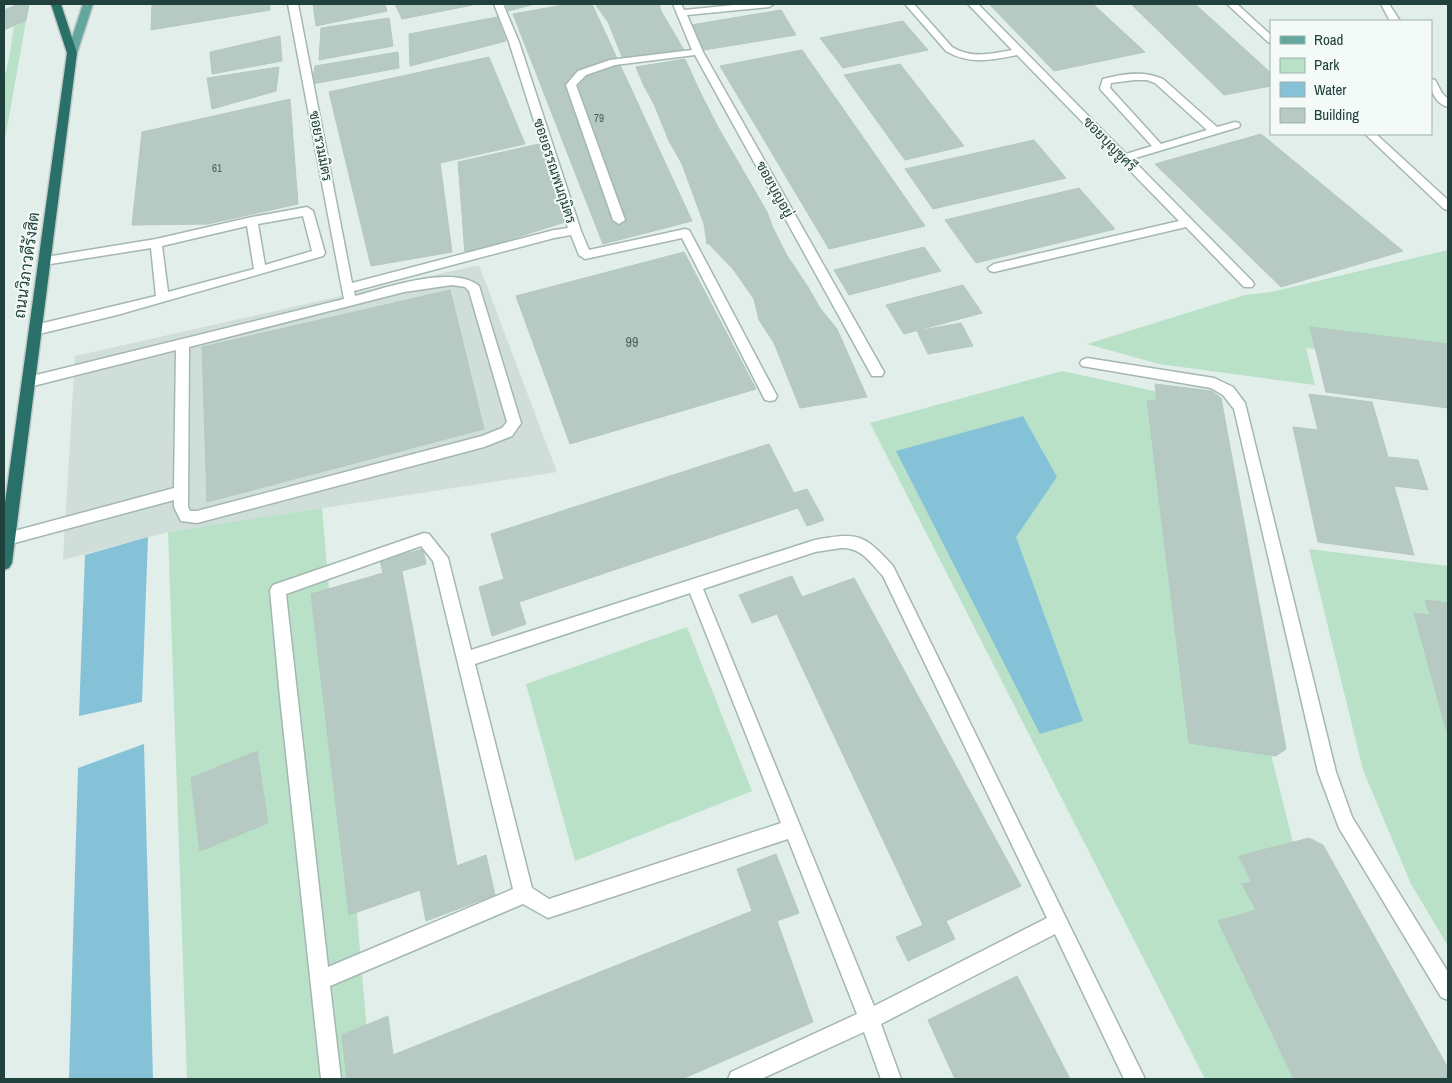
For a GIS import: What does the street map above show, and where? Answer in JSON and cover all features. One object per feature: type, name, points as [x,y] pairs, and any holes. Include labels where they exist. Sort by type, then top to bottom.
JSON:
[{"type":"highway","points":[[56,4],[72,53]]},
{"type":"highway","name":"ถนนวิภาวดีรังสิต","points":[[4,564],[72,53]]},
{"type":"main road","name":"ถนนวิภาวดีรังสิต","points":[[72,53],[88,4]]},
{"type":"street","name":"ซอยรวมมิตร","points":[[293,4],[349,288],[350,302]]},
{"type":"street","name":"ซอยอรรณพนฤมิตร","points":[[349,288],[554,234],[575,231],[514,42],[499,4]]},
{"type":"street","points":[[679,8],[769,4]]},
{"type":"street","points":[[909,4],[949,49],[956,54],[978,59],[1020,51]]},
{"type":"street","name":"ซอยบุญชูศรี","points":[[973,4],[1248,284]]},
{"type":"street","points":[[1232,4],[1270,39]]},
{"type":"street","points":[[1385,4],[1394,20]]},
{"type":"street","name":"ซอยบุญอยู่","points":[[679,8],[698,52],[876,372]]},
{"type":"street","points":[[619,220],[571,85],[582,73],[613,62],[698,52]]},
{"type":"street","points":[[1159,148],[1105,88],[1107,81],[1139,76],[1152,77],[1159,81],[1215,132]]},
{"type":"street","points":[[1432,84],[1438,95],[1448,104]]},
{"type":"street","points":[[1124,158],[1235,125]]},
{"type":"street","points":[[1371,135],[1448,206]]},
{"type":"street","points":[[35,330],[117,311],[319,253],[307,211],[252,221],[156,244],[44,261]]},
{"type":"street","points":[[252,221],[260,271]]},
{"type":"street","points":[[994,268],[1188,224]]},
{"type":"street","points":[[575,231],[584,255],[685,233],[770,396]]},
{"type":"street","points":[[156,244],[162,298]]},
{"type":"street","points":[[29,382],[404,288],[461,280],[472,284],[475,289],[514,423],[507,432],[475,444],[197,517],[186,517],[182,508],[181,492],[184,344]]},
{"type":"street","points":[[1087,363],[1214,383],[1228,390],[1240,407],[1327,772],[1345,822],[1448,990]]},
{"type":"street","points":[[7,539],[181,492]]},
{"type":"street","points":[[331,1079],[288,697],[278,590],[424,539],[440,558],[524,894],[548,909],[792,828]]},
{"type":"street","points":[[466,659],[815,546],[850,540],[866,546],[888,571],[1135,1079]]},
{"type":"street","points":[[694,585],[869,1018],[891,1079]]},
{"type":"street","points":[[320,980],[524,894]]},
{"type":"street","points":[[738,1079],[869,1018],[1058,922]]},
{"type":"shaded area","points":[[479,265],[557,472],[168,532],[63,560],[75,356]]},
{"type":"green space","points":[[17,4],[29,4],[4,145],[4,80]]},
{"type":"green space","points":[[1448,250],[1448,364],[1306,348],[1315,385],[1159,364],[1087,344],[1245,295],[1271,292]]},
{"type":"green space","points":[[1062,371],[1182,397],[1310,911],[1385,1079],[1205,1079],[870,423]]},
{"type":"green space","points":[[322,508],[371,1079],[187,1079],[168,532]]},
{"type":"green space","points":[[1309,549],[1448,566],[1448,946],[1411,884],[1363,770]]},
{"type":"green space","points":[[687,627],[752,791],[575,861],[526,684]]},
{"type":"water","points":[[1023,416],[1057,477],[1016,537],[1083,721],[1040,734],[896,451]]},
{"type":"water","points":[[148,537],[142,702],[79,716],[85,555]]},
{"type":"water","points":[[144,744],[153,1079],[69,1079],[78,768]]},
{"type":"building","points":[[19,4],[29,4],[26,20],[4,30],[4,10]]},
{"type":"building","points":[[152,4],[270,4],[270,10],[151,30]]},
{"type":"building","points":[[313,4],[385,4],[387,11],[316,26]]},
{"type":"building","points":[[395,4],[473,4],[473,5],[402,19]]},
{"type":"building","points":[[506,4],[535,4],[508,11]]},
{"type":"building","points":[[569,4],[592,4],[692,221],[603,244],[513,14]]},
{"type":"building","points":[[595,4],[659,4],[661,11],[608,22]]},
{"type":"building","points":[[989,4],[1093,4],[1145,52],[1054,71]]},
{"type":"building","points":[[1131,4],[1195,4],[1270,72],[1270,86],[1224,95]]},
{"type":"building","points":[[781,10],[796,35],[704,50],[691,25]]},
{"type":"building","points":[[661,11],[684,50],[623,59],[608,22]]},
{"type":"building","points":[[497,17],[506,41],[410,66],[409,34]]},
{"type":"building","points":[[389,18],[393,46],[319,60],[321,28]]},
{"type":"building","points":[[903,21],[928,50],[843,68],[820,38]]},
{"type":"building","points":[[280,36],[282,61],[212,74],[210,52]]},
{"type":"building","points":[[802,50],[925,226],[829,249],[720,66]]},
{"type":"building","points":[[398,52],[399,68],[312,84],[315,66]]},
{"type":"building","points":[[489,57],[525,144],[440,163],[452,252],[371,266],[329,92]]},
{"type":"building","points":[[685,59],[694,79],[644,86],[636,67]]},
{"type":"building","points":[[900,64],[964,146],[905,160],[844,75]]},
{"type":"building","points":[[279,67],[276,91],[212,109],[207,78]]},
{"type":"building","points":[[694,79],[702,96],[654,104],[644,86]]},
{"type":"building","points":[[702,96],[719,129],[669,141],[654,104]]},
{"type":"building","points":[[290,99],[298,204],[208,224],[132,225],[142,132]]},
{"type":"building","points":[[719,129],[733,153],[682,164],[669,141]]},
{"type":"building","points":[[1261,134],[1403,251],[1281,287],[1155,164]]},
{"type":"building","points":[[1034,140],[1066,178],[933,209],[905,169]]},
{"type":"building","points":[[539,144],[565,222],[465,254],[458,162]]},
{"type":"building","points":[[733,153],[767,212],[704,224],[682,164]]},
{"type":"building","points":[[1079,188],[1115,229],[976,263],[945,220]]},
{"type":"building","points":[[767,212],[773,228],[707,244],[704,224]]},
{"type":"building","points":[[773,228],[786,254],[733,269],[708,243]]},
{"type":"building","points":[[924,247],[941,271],[849,295],[834,270]]},
{"type":"building","points":[[684,252],[756,389],[570,444],[516,296]]},
{"type":"building","points":[[786,254],[808,287],[754,299],[733,269]]},
{"type":"building","points":[[963,285],[982,313],[904,334],[886,305]]},
{"type":"building","points":[[808,287],[820,308],[759,320],[754,299]]},
{"type":"building","points":[[450,290],[484,429],[207,502],[202,347]]},
{"type":"building","points":[[820,308],[837,329],[774,343],[759,320]]},
{"type":"building","points":[[961,323],[973,346],[928,354],[917,331]]},
{"type":"building","points":[[1310,327],[1448,344],[1448,408],[1326,392]]},
{"type":"building","points":[[837,329],[867,397],[800,408],[774,343]]},
{"type":"building","points":[[1155,384],[1212,391],[1221,398],[1286,749],[1276,756],[1189,743],[1147,400],[1157,401]]},
{"type":"building","points":[[1309,394],[1372,402],[1388,457],[1418,460],[1428,490],[1394,486],[1414,555],[1318,542],[1293,427],[1318,430]]},
{"type":"building","points":[[769,444],[794,493],[807,489],[824,520],[807,526],[798,508],[519,602],[526,624],[492,636],[479,587],[504,579],[491,534]]},
{"type":"building","points":[[423,549],[426,564],[402,571],[457,866],[486,855],[495,895],[426,921],[420,890],[349,915],[311,594],[383,573],[380,561]]},
{"type":"building","points":[[792,576],[802,597],[854,578],[1021,886],[946,921],[955,939],[908,961],[896,937],[923,925],[777,614],[752,623],[739,595]]},
{"type":"building","points":[[1425,600],[1448,603],[1448,736],[1414,613],[1430,615]]},
{"type":"building","points":[[257,751],[268,823],[200,851],[191,778]]},
{"type":"building","points":[[1309,838],[1323,845],[1448,1068],[1448,1079],[1294,1079],[1218,921],[1256,910],[1242,884],[1252,882],[1239,856]]},
{"type":"building","points":[[776,854],[799,913],[777,921],[813,1022],[682,1079],[347,1079],[342,1035],[388,1016],[393,1055],[752,911],[737,869]]},
{"type":"building","points":[[1017,976],[1070,1079],[955,1079],[928,1020]]}]
